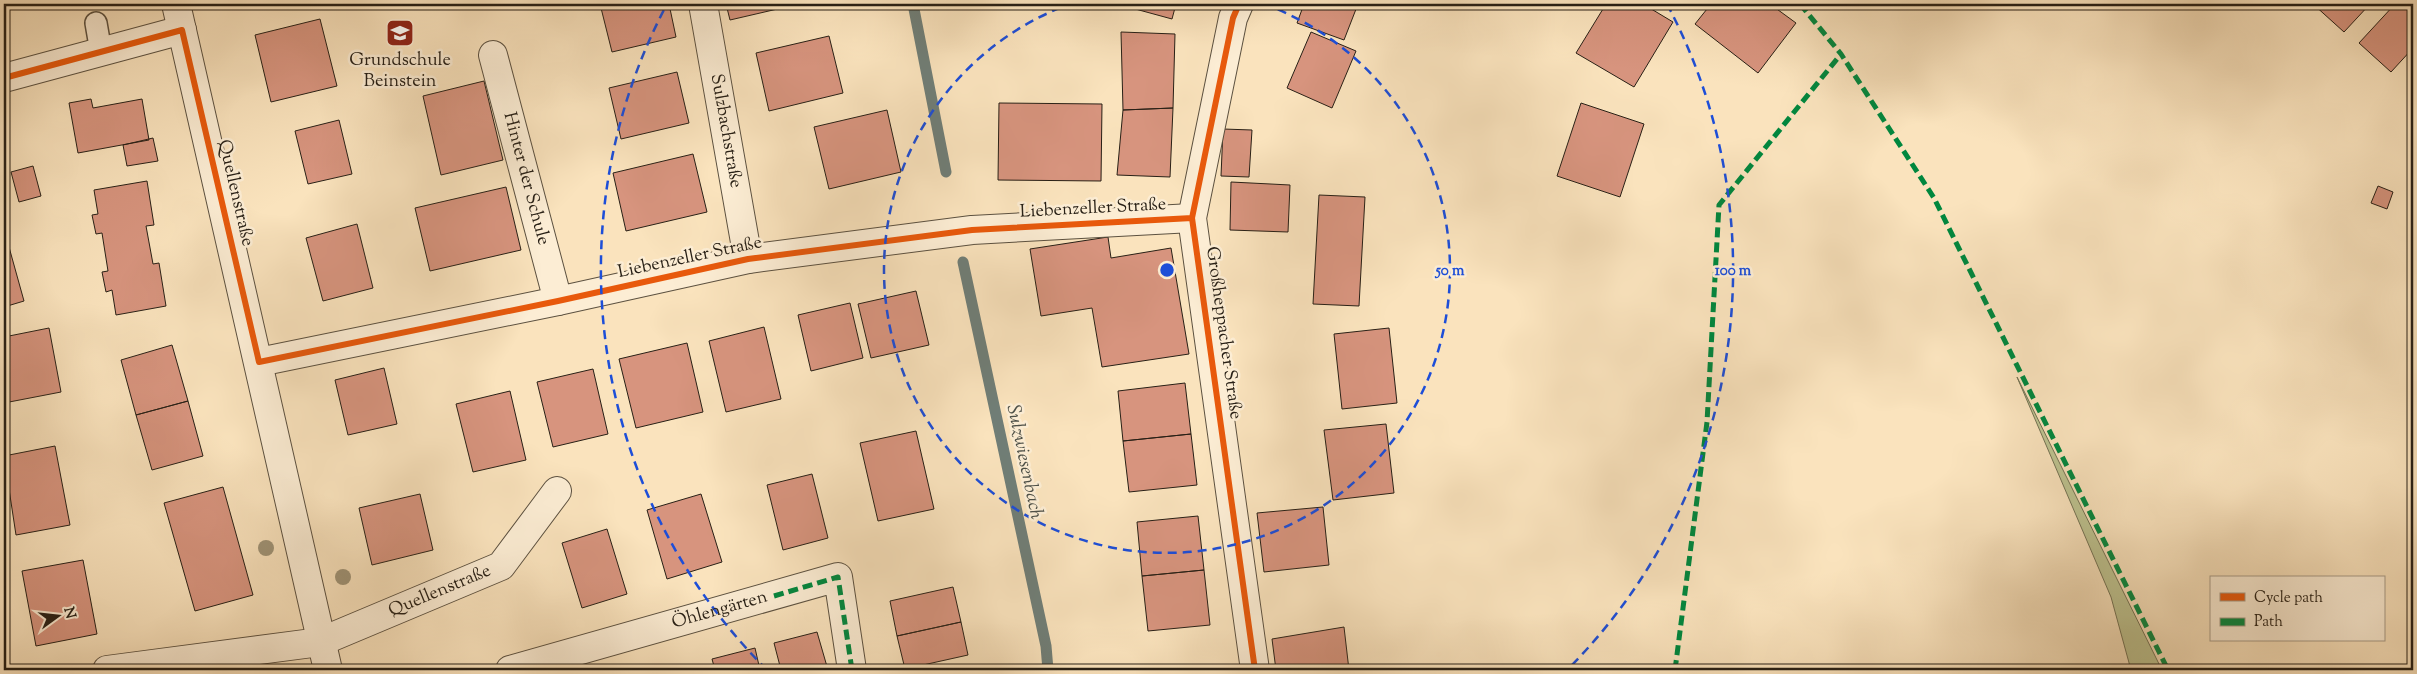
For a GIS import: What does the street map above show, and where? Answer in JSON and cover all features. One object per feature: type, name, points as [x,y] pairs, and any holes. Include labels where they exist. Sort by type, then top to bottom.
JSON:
[{"type":"street","name":"Quellenstraße","points":[[176,4],[259,362],[320,642]]},
{"type":"street","name":"Sulzbachstraße","points":[[703,4],[748,259]]},
{"type":"street","name":"Großheppacher Straße","points":[[1239,4],[1233,18],[1192,218],[1255,670]]},
{"type":"street","points":[[4,78],[182,30]]},
{"type":"street","name":"Hinter der Schule","points":[[493,55],[558,301]]},
{"type":"street","name":"Liebenzeller Straße","points":[[259,362],[558,301],[748,259],[972,230],[1192,218]]},
{"type":"street","name":"Quellenstraße","points":[[107,670],[320,642],[501,566],[557,491]]},
{"type":"street","name":"Öhlengärten","points":[[510,670],[838,578],[852,670]]},
{"type":"street","points":[[320,642],[328,670]]},
{"type":"lane","points":[[96,23],[102,52]]},
{"type":"green space","points":[[2017,377],[2162,670],[2131,670],[2111,597]]},
{"type":"building","points":[[600,4],[669,4],[676,37],[612,52]]},
{"type":"building","points":[[726,4],[799,4],[730,20]]},
{"type":"building","points":[[1117,4],[1176,4],[1172,19]]},
{"type":"building","points":[[1304,4],[1358,4],[1344,40],[1297,23]]},
{"type":"building","points":[[1606,4],[1643,4],[1673,22],[1634,87],[1576,53]]},
{"type":"building","points":[[1711,4],[1770,4],[1796,23],[1758,73],[1695,24]]},
{"type":"building","points":[[2313,4],[2370,4],[2344,32]]},
{"type":"building","points":[[2395,4],[2413,4],[2413,48],[2391,72],[2359,43]]},
{"type":"building","points":[[320,19],[337,86],[271,102],[255,35]]},
{"type":"building","points":[[1121,32],[1175,34],[1173,108],[1123,110]]},
{"type":"building","points":[[1311,32],[1356,51],[1332,108],[1287,88]]},
{"type":"building","points":[[829,36],[843,93],[769,111],[756,53]]},
{"type":"building","points":[[677,72],[689,123],[621,139],[609,88]]},
{"type":"building","points":[[484,81],[503,160],[441,175],[423,96]]},
{"type":"building","points":[[91,99],[93,108],[142,99],[149,140],[78,153],[69,103]]},
{"type":"building","points":[[999,103],[1102,104],[1101,181],[998,180]]},
{"type":"building","points":[[1581,103],[1644,124],[1620,197],[1557,176]]},
{"type":"building","points":[[1173,108],[1170,177],[1117,175],[1123,110]]},
{"type":"building","points":[[887,110],[901,172],[829,189],[814,127]]},
{"type":"building","points":[[339,120],[352,174],[308,184],[295,131]]},
{"type":"building","points":[[1223,129],[1252,130],[1249,177],[1221,176]]},
{"type":"building","points":[[153,138],[158,161],[127,166],[123,145]]},
{"type":"building","points":[[693,154],[707,212],[626,231],[613,173]]},
{"type":"building","points":[[33,166],[41,196],[19,202],[11,172]]},
{"type":"building","points":[[147,181],[154,225],[146,226],[153,264],[159,263],[166,306],[116,315],[112,290],[106,292],[102,272],[108,271],[102,233],[96,234],[92,215],[98,214],[94,190]]},
{"type":"building","points":[[1231,182],[1290,185],[1288,232],[1230,230]]},
{"type":"building","points":[[2378,186],[2393,192],[2387,209],[2371,203]]},
{"type":"building","points":[[506,187],[521,250],[430,271],[415,208]]},
{"type":"building","points":[[1319,195],[1365,197],[1359,306],[1313,304]]},
{"type":"building","points":[[357,224],[373,288],[323,301],[306,238]]},
{"type":"building","points":[[4,229],[24,301],[4,307]]},
{"type":"building","points":[[1108,237],[1111,258],[1171,248],[1189,354],[1102,367],[1092,308],[1041,316],[1030,249]]},
{"type":"building","points":[[916,291],[929,345],[871,358],[858,304]]},
{"type":"building","points":[[850,303],[863,358],[811,371],[798,315]]},
{"type":"building","points":[[764,327],[781,399],[726,412],[709,341]]},
{"type":"building","points":[[49,328],[61,392],[4,403],[4,337]]},
{"type":"building","points":[[1389,328],[1397,403],[1342,409],[1334,334]]},
{"type":"building","points":[[687,343],[703,412],[636,428],[619,359]]},
{"type":"building","points":[[172,345],[188,401],[136,415],[121,360]]},
{"type":"building","points":[[384,368],[397,424],[348,435],[335,380]]},
{"type":"building","points":[[593,369],[608,434],[553,447],[537,382]]},
{"type":"building","points":[[1185,383],[1191,434],[1123,441],[1118,391]]},
{"type":"building","points":[[510,391],[526,460],[473,472],[456,404]]},
{"type":"building","points":[[188,401],[203,456],[152,470],[136,415]]},
{"type":"building","points":[[1386,424],[1394,493],[1333,500],[1324,430]]},
{"type":"building","points":[[916,431],[934,509],[878,521],[860,443]]},
{"type":"building","points":[[1191,434],[1197,485],[1129,492],[1123,441]]},
{"type":"building","points":[[55,446],[70,525],[16,535],[4,456]]},
{"type":"building","points":[[812,474],[828,538],[783,550],[767,485]]},
{"type":"building","points":[[223,487],[253,595],[195,611],[164,503]]},
{"type":"building","points":[[420,494],[433,550],[372,565],[359,508]]},
{"type":"building","points":[[701,494],[722,562],[667,579],[647,510]]},
{"type":"building","points":[[1323,507],[1329,565],[1264,572],[1257,513]]},
{"type":"building","points":[[1198,516],[1204,570],[1142,576],[1137,522]]},
{"type":"building","points":[[607,529],[627,594],[582,608],[562,543]]},
{"type":"building","points":[[83,560],[97,634],[36,646],[22,571]]},
{"type":"building","points":[[1204,570],[1210,625],[1148,631],[1142,576]]},
{"type":"building","points":[[953,587],[961,622],[897,636],[890,601]]},
{"type":"building","points":[[961,622],[968,655],[905,669],[897,636]]},
{"type":"building","points":[[1344,627],[1349,670],[1276,670],[1272,639]]},
{"type":"building","points":[[817,632],[828,670],[781,670],[774,643]]},
{"type":"building","points":[[755,648],[760,670],[715,670],[712,659]]},
{"type":"waterway","name":"Sulzwiesenbach","points":[[913,4],[946,172]]},
{"type":"waterway","name":"Sulzwiesenbach","points":[[963,262],[1046,646],[1048,670]]},
{"type":"marked path","points":[[1800,4],[1841,54],[1934,198],[2168,670]]},
{"type":"marked path","points":[[1675,670],[1707,422],[1719,205],[1841,54]]},
{"type":"marked path","points":[[774,596],[838,577],[852,670]]},
{"type":"cycle path","points":[[1239,4],[1233,18],[1192,218],[1255,670]]},
{"type":"cycle path","points":[[4,78],[182,30],[259,362],[558,301],[748,259],[972,230],[1192,218]]},
{"type":"place","name":"Grundschule Beinstein","points":[[400,33]]}]
